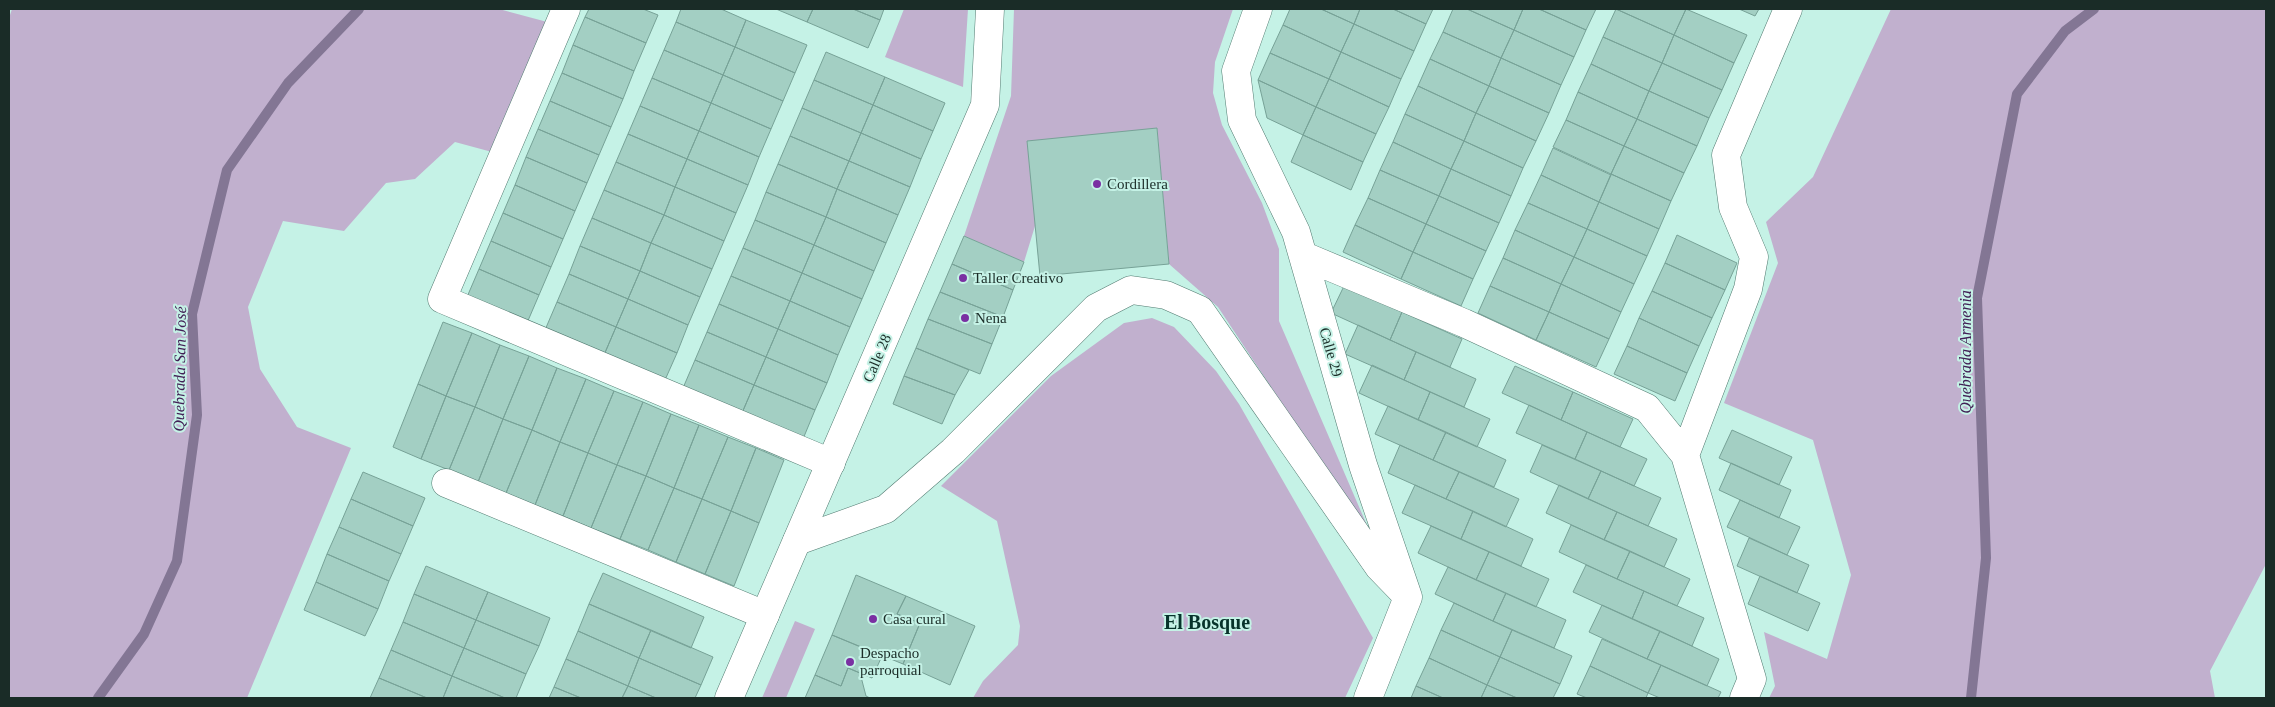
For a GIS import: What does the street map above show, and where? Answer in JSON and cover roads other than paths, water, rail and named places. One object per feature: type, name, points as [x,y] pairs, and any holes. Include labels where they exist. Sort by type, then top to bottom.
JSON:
[{"type":"street","points":[[566,9],[442,299],[831,463]]},
{"type":"street","name":"Calle 28","points":[[729,698],[985,105],[990,9]]},
{"type":"street","name":"Calle 29","points":[[1258,9],[1236,71],[1242,120],[1296,232],[1362,465],[1408,597]]},
{"type":"street","points":[[1686,455],[1748,289],[1754,257],[1733,207],[1726,155],[1788,9]]},
{"type":"street","points":[[1304,256],[1482,332],[1647,408],[1686,455],[1752,679],[1744,698]]},
{"type":"street","points":[[797,541],[886,509],[953,452],[1096,308],[1131,290],[1166,295],[1200,310],[1379,567],[1408,597],[1368,698]]},
{"type":"street","points":[[446,483],[765,615]]},
{"type":"waterway","name":"Quebrada San José","points":[[98,698],[144,634],[177,561],[197,415],[192,314],[227,170],[288,83],[359,9]]},
{"type":"waterway","name":"Quebrada Armenia","points":[[1971,698],[1986,558],[1977,298],[2017,94],[2065,31],[2094,9]]},
{"type":"place","name":"Cordillera","points":[[1097,184]]},
{"type":"place","name":"Taller Creativo","points":[[963,278]]},
{"type":"place","name":"Nena","points":[[965,318]]},
{"type":"place","name":"Casa cural","points":[[873,619]]},
{"type":"place","name":"Despacho parroquial","points":[[850,662]]},
{"type":"district","name":"El Bosque","points":[[1207,622]]}]
